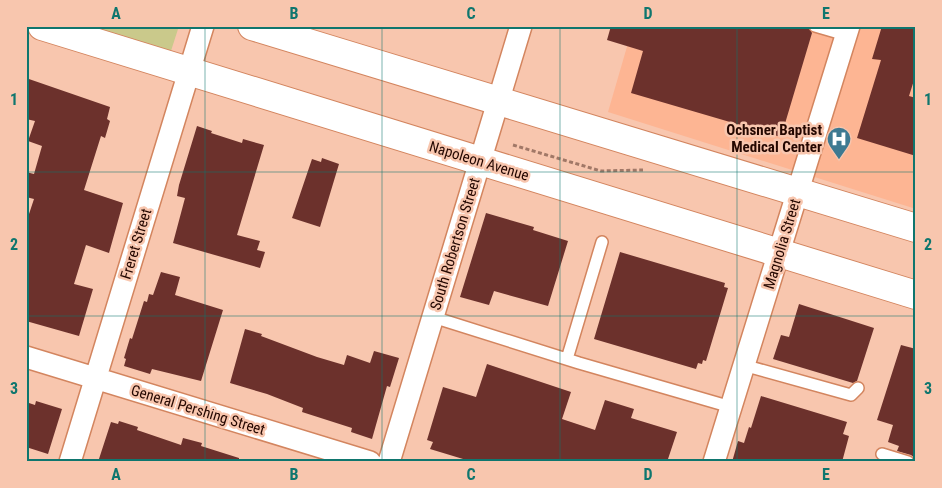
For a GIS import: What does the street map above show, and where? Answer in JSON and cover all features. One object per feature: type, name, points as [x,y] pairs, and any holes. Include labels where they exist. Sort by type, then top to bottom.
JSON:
[{"type":"main road","name":"Napoleon Avenue","points":[[42,26],[916,295]]},
{"type":"main road","points":[[252,26],[916,228]]},
{"type":"street","name":"Freret Street","points":[[70,462],[203,26]]},
{"type":"street","name":"South Robertson Street","points":[[389,462],[521,26]]},
{"type":"street","name":"Magnolia Street","points":[[714,462],[847,31]]},
{"type":"street","name":"General Pershing Street","points":[[26,357],[370,462]]},
{"type":"lane","points":[[814,26],[847,31]]},
{"type":"lane","points":[[567,359],[602,242]]},
{"type":"lane","points":[[432,317],[731,407]]},
{"type":"lane","points":[[744,365],[852,395],[858,388]]},
{"type":"lane","points":[[882,454],[908,462]]},
{"type":"path","points":[[508,143],[602,171],[650,170]]},
{"type":"shaded area","points":[[81,26],[179,26],[170,54]]},
{"type":"shaded area","name":"Ochsner Baptist Medical Center","points":[[633,26],[916,26],[916,209],[608,112]]},
{"type":"building","points":[[611,26],[808,26],[812,33],[781,137],[631,93],[643,51],[607,40]]},
{"type":"building","points":[[882,26],[916,26],[916,74],[909,96],[916,98],[916,156],[857,138],[881,60],[872,59]]},
{"type":"building","points":[[26,78],[110,107],[107,119],[110,121],[105,138],[101,136],[84,190],[123,203],[109,253],[86,245],[74,284],[93,289],[79,336],[26,321],[26,223],[34,199],[26,197],[26,172],[34,174],[42,146],[28,141],[35,121],[26,119]]},
{"type":"building","points":[[197,126],[212,131],[211,133],[242,143],[243,139],[264,145],[237,235],[260,241],[257,250],[265,252],[260,268],[173,243],[185,198],[177,196],[179,185]]},
{"type":"building","points":[[322,158],[339,164],[320,227],[292,218],[312,159],[321,162]]},
{"type":"building","points":[[486,213],[534,227],[533,230],[568,241],[548,306],[494,291],[489,305],[460,297]]},
{"type":"building","points":[[620,252],[725,283],[724,287],[728,288],[706,361],[703,360],[702,364],[698,363],[696,369],[594,339]]},
{"type":"building","points":[[161,272],[180,277],[175,295],[223,310],[201,381],[152,369],[150,374],[124,366],[126,359],[124,358],[130,338],[132,339],[144,301],[147,302],[149,294],[153,295]]},
{"type":"building","points":[[799,304],[874,328],[857,381],[853,383],[773,359],[781,335],[789,337]]},
{"type":"building","points":[[245,329],[262,334],[261,336],[317,357],[344,365],[347,355],[370,363],[374,351],[399,358],[390,387],[387,386],[372,439],[351,432],[352,428],[302,412],[303,408],[267,394],[230,383]]},
{"type":"building","points":[[901,345],[916,349],[916,459],[911,455],[897,451],[899,446],[888,442],[893,425],[877,420]]},
{"type":"building","points":[[487,364],[571,392],[562,419],[595,430],[605,400],[634,409],[631,418],[677,432],[667,462],[473,462],[430,449],[433,442],[427,440],[443,387],[476,397]]},
{"type":"building","points":[[761,396],[847,422],[843,434],[849,436],[842,462],[732,462],[738,441],[744,443],[749,427],[751,428]]},
{"type":"building","points":[[36,401],[62,409],[48,454],[26,447],[26,402],[35,405]]},
{"type":"building","points":[[119,421],[138,427],[137,430],[181,445],[183,438],[202,443],[201,446],[239,458],[239,462],[98,462],[111,422],[118,424]]},
{"type":"place","name":"Ochsner Baptist Medical Center","points":[[839,160]]}]
